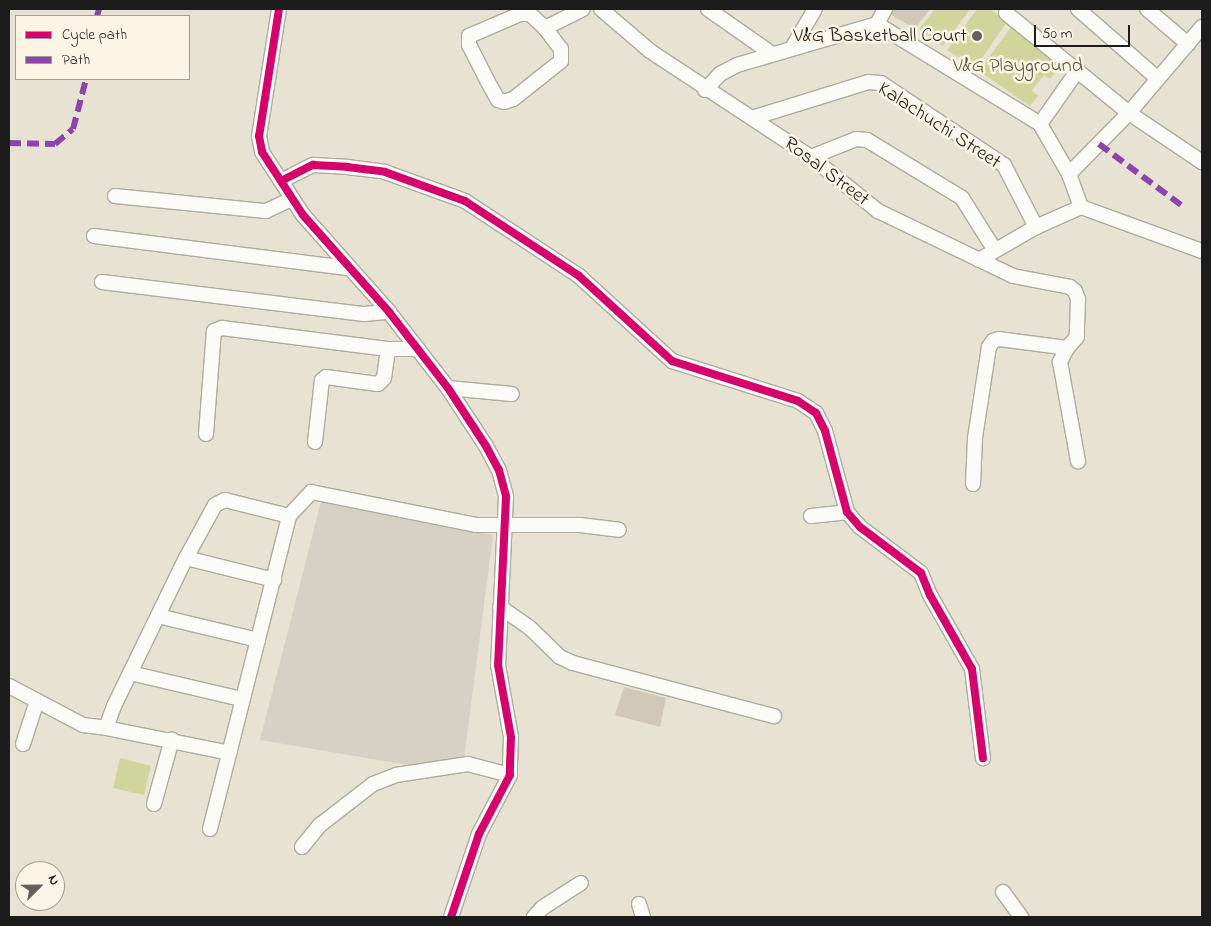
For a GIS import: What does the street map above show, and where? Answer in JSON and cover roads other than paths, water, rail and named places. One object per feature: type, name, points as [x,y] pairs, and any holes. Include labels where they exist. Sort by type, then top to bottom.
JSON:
[{"type":"street","points":[[279,9],[260,136],[267,162],[292,199],[347,268],[389,312],[448,388],[499,470],[506,497],[498,665],[511,737],[510,774],[479,834],[451,917]]},
{"type":"street","points":[[545,28],[583,9]]},
{"type":"street","name":"Rosal Street","points":[[601,9],[650,51],[705,90],[752,118],[810,157],[878,211],[1013,276],[1070,287],[1075,291],[1078,299],[1077,337],[1067,348]]},
{"type":"street","points":[[708,9],[772,54]]},
{"type":"street","points":[[792,48],[815,9]]},
{"type":"street","points":[[705,90],[720,74],[772,54],[877,24],[885,9]]},
{"type":"street","points":[[1078,9],[1158,79]]},
{"type":"street","points":[[1147,9],[1188,44]]},
{"type":"street","points":[[525,13],[545,28],[561,49],[561,60],[513,99],[498,100],[468,45],[469,36],[525,13]]},
{"type":"street","points":[[1006,13],[1130,113],[1202,162]]},
{"type":"street","points":[[877,24],[1040,124],[1069,174],[1081,207]]},
{"type":"street","points":[[1069,174],[1130,113],[1202,27]]},
{"type":"street","points":[[1040,124],[1078,70]]},
{"type":"street","name":"Kalachuchi Street","points":[[752,118],[868,82],[881,83],[1004,166],[1036,227]]},
{"type":"street","points":[[810,157],[856,139],[867,140],[962,198],[994,249]]},
{"type":"street","points":[[281,181],[313,165],[347,167],[385,172],[465,201],[579,276],[672,360],[798,401],[816,414],[825,431],[847,512],[860,527],[922,573],[930,595],[972,669],[984,758]]},
{"type":"street","points":[[115,196],[266,211],[292,199]]},
{"type":"street","points":[[979,260],[994,249],[1036,227],[1081,207],[1202,251]]},
{"type":"street","points":[[94,236],[347,268]]},
{"type":"street","points":[[102,282],[364,314],[389,312]]},
{"type":"street","points":[[206,434],[214,331],[222,328],[388,349],[418,349]]},
{"type":"street","points":[[974,484],[975,438],[988,347],[993,341],[999,339],[1067,348],[1060,362],[1062,382],[1078,461]]},
{"type":"street","points":[[315,442],[322,380],[326,377],[378,384],[384,378],[388,349]]},
{"type":"street","points":[[448,388],[512,394]]},
{"type":"street","points":[[210,829],[289,516],[312,492],[476,525],[580,526],[619,530]]},
{"type":"street","points":[[106,728],[130,672],[211,510],[220,502],[226,500],[289,516]]},
{"type":"street","points":[[811,516],[847,512]]},
{"type":"street","points":[[186,558],[274,580]]},
{"type":"street","points":[[500,608],[529,627],[560,657],[573,663],[774,716]]},
{"type":"street","points":[[158,616],[258,640]]},
{"type":"street","points":[[130,672],[242,699]]},
{"type":"street","points":[[9,686],[83,724],[172,739],[230,753]]},
{"type":"street","points":[[23,744],[37,701]]},
{"type":"street","points":[[154,804],[172,739]]},
{"type":"street","points":[[302,847],[320,826],[373,784],[396,774],[468,764],[510,774]]},
{"type":"street","points":[[534,917],[542,908],[581,883]]},
{"type":"street","points":[[1003,892],[1021,917]]},
{"type":"place","name":"V&G Basketball Court","points":[[977,36]]},
{"type":"park label","name":"V&G Playground","points":[[1018,66]]}]
